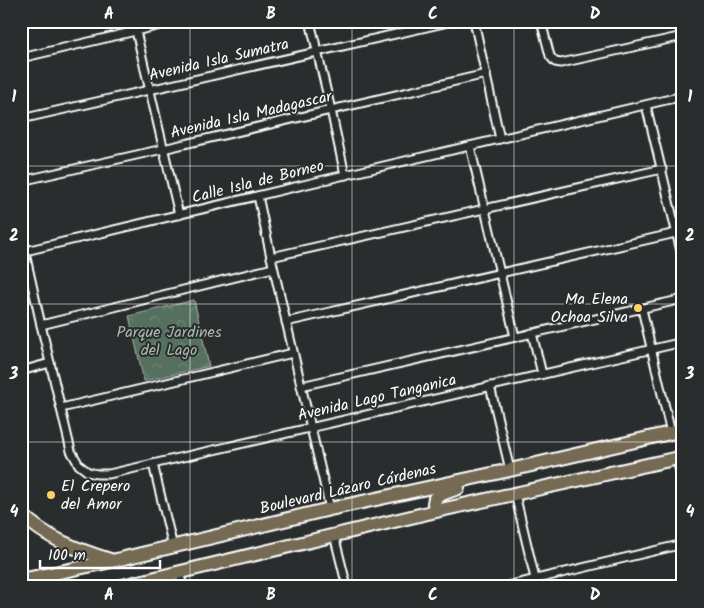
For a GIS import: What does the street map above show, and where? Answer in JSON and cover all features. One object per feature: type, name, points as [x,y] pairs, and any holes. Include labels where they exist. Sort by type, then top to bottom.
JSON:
[{"type":"highway","name":"Boulevard Lázaro Cárdenas","points":[[21,580],[677,432]]},
{"type":"highway","points":[[118,587],[436,511],[680,458]]},
{"type":"highway","points":[[436,511],[434,500],[436,496],[482,480],[492,474]]},
{"type":"highway","points":[[21,514],[31,524],[74,549],[112,561]]},
{"type":"street","points":[[21,58],[178,21]]},
{"type":"street","points":[[310,21],[345,175]]},
{"type":"street","name":"Avenida Isla Sumatra","points":[[21,119],[453,21]]},
{"type":"street","points":[[474,21],[500,138]]},
{"type":"street","points":[[541,21],[550,56],[558,63],[683,36]]},
{"type":"street","points":[[136,31],[179,215]]},
{"type":"street","name":"Avenida Isla Madagascar","points":[[21,181],[486,74]]},
{"type":"street","name":"Calle Isla de Borneo","points":[[23,252],[683,96]]},
{"type":"street","points":[[646,105],[683,260]]},
{"type":"street","points":[[470,146],[515,337]]},
{"type":"street","points":[[271,257],[662,169]]},
{"type":"street","points":[[258,196],[273,268],[330,509]]},
{"type":"street","points":[[286,322],[676,233]]},
{"type":"street","points":[[21,235],[23,252],[61,408],[293,353]]},
{"type":"street","points":[[41,325],[273,268]]},
{"type":"street","points":[[301,386],[683,299]]},
{"type":"street","points":[[642,309],[651,349],[677,432]]},
{"type":"street","points":[[532,333],[542,374]]},
{"type":"street","name":"Avenida Lago Tanganica","points":[[61,408],[71,451],[78,465],[88,472],[109,474],[683,342]]},
{"type":"street","points":[[21,371],[50,364]]},
{"type":"street","points":[[490,386],[510,470]]},
{"type":"street","points":[[680,458],[683,485]]},
{"type":"street","points":[[154,464],[172,547]]},
{"type":"street","points":[[514,494],[536,583]]},
{"type":"street","points":[[334,535],[347,587]]},
{"type":"street","points":[[503,587],[536,583],[683,544]]},
{"type":"street","points":[[179,572],[183,587]]},
{"type":"green space","name":"Parque Jardines del Lago","points":[[194,300],[209,366],[144,381],[129,316]]},
{"type":"place","name":"Ma Elena Ochoa Silva","points":[[638,308]]},
{"type":"place","name":"El Crepero del Amor","points":[[51,495]]}]
